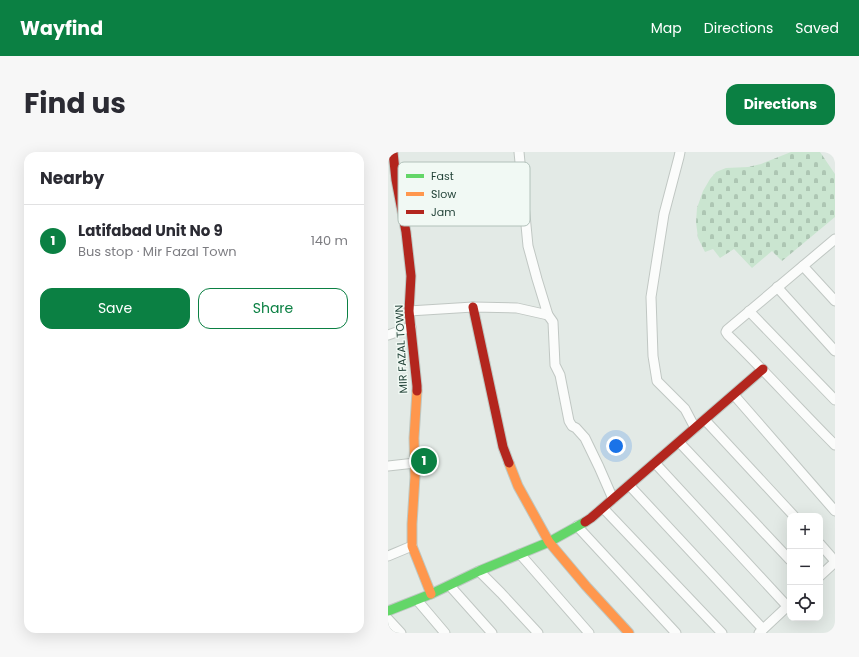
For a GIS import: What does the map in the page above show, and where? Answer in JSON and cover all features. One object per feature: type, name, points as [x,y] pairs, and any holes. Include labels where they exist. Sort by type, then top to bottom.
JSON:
[{"type":"street","name":"MIR FAZAL TOWN","points":[[393,152],[398,190]]},
{"type":"street","points":[[519,152],[520,162]]},
{"type":"street","points":[[680,152],[664,214],[651,297],[653,356],[657,381],[685,409],[695,428]]},
{"type":"street","name":"MIR FAZAL TOWN","points":[[405,226],[410,269],[409,311],[417,386],[414,438],[415,477],[412,546]]},
{"type":"street","points":[[526,226],[528,246],[537,279],[548,315],[553,322],[555,365],[560,375],[569,421],[572,426],[576,428],[585,438],[613,499]]},
{"type":"street","points":[[833,244],[777,287],[726,330],[726,332],[835,445]]},
{"type":"street","points":[[803,266],[835,301]]},
{"type":"street","points":[[777,287],[835,351]]},
{"type":"street","points":[[473,307],[503,447],[518,486],[549,542],[586,586],[629,633]]},
{"type":"street","points":[[409,311],[473,307],[518,308],[548,315]]},
{"type":"street","points":[[750,311],[835,400]]},
{"type":"street","points":[[388,335],[411,327]]},
{"type":"street","points":[[388,611],[450,586],[479,571],[549,542],[591,518],[763,369]]},
{"type":"street","points":[[734,395],[835,511]]},
{"type":"street","points":[[705,420],[791,513]]},
{"type":"street","points":[[679,442],[787,557]]},
{"type":"street","points":[[388,466],[415,463]]},
{"type":"street","points":[[655,463],[787,604]]},
{"type":"street","points":[[629,485],[761,631],[787,608]]},
{"type":"street","points":[[603,508],[722,633]]},
{"type":"street","points":[[577,526],[676,633]]},
{"type":"street","points":[[388,556],[412,546],[431,594]]},
{"type":"street","points":[[823,548],[835,562],[823,573]]},
{"type":"street","points":[[520,554],[590,633]]},
{"type":"street","points":[[479,571],[538,633]]},
{"type":"street","points":[[450,586],[492,633]]},
{"type":"street","points":[[416,600],[445,633]]},
{"type":"street","points":[[388,619],[400,633]]},
{"type":"green space","points":[[791,152],[820,152],[835,174],[835,217],[782,261],[772,251],[752,268],[734,249],[720,258],[713,249],[705,252],[698,238],[696,222],[697,208],[703,191],[716,172],[726,168],[748,167],[761,164]]},
{"type":"traffic: fast","points":[[388,611],[431,594],[479,571],[549,542],[585,522]]},
{"type":"traffic: slow","points":[[417,391],[414,438],[415,477],[412,546],[431,594]]},
{"type":"traffic: slow","points":[[509,463],[518,486],[549,542],[586,586],[629,633]]},
{"type":"traffic: jam","points":[[393,152],[398,190]]},
{"type":"traffic: jam","points":[[405,226],[411,276],[409,311],[417,391]]},
{"type":"traffic: jam","points":[[473,307],[503,447],[509,463]]},
{"type":"traffic: jam","points":[[585,522],[763,369]]},
{"type":"place","name":"Latifabad Unit No 9","points":[[424,461]]}]
